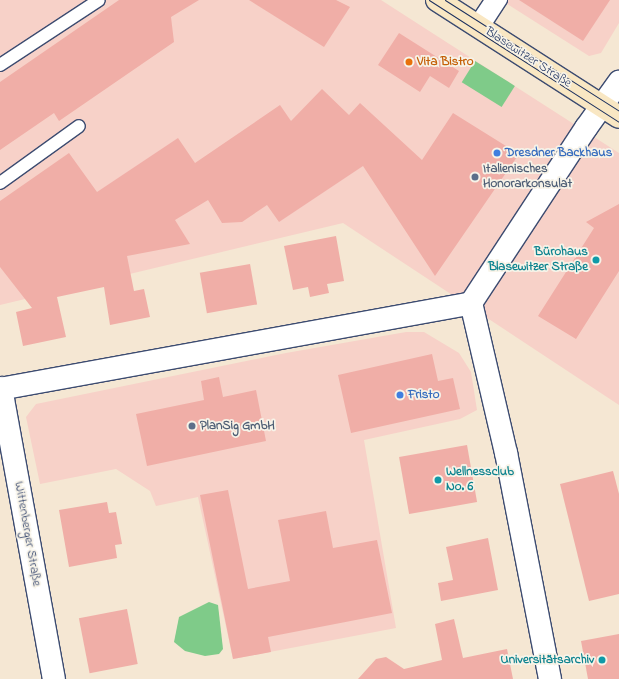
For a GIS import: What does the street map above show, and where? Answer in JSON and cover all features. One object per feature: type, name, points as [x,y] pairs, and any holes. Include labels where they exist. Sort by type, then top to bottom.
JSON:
[{"type":"street","name":"Blasewitzer Straße","points":[[437,0],[610,111]]},
{"type":"street","points":[[0,388],[471,303],[610,111],[619,82]]},
{"type":"street","points":[[471,303],[506,453],[550,679]]},
{"type":"street","name":"Wittenberger Straße","points":[[0,388],[54,679]]},
{"type":"lane","points":[[0,65],[99,0]]},
{"type":"lane","points":[[479,27],[490,0]]},
{"type":"lane","points":[[479,27],[501,0]]},
{"type":"lane","points":[[0,183],[79,126]]},
{"type":"shaded area","points":[[0,0],[381,0],[619,153],[619,405],[343,223],[0,305]]},
{"type":"shaded area","points":[[501,0],[619,0],[619,23],[601,53],[589,56]]},
{"type":"shaded area","points":[[406,332],[424,332],[459,353],[471,372],[477,410],[460,419],[364,440],[396,628],[233,659],[198,497],[156,506],[150,491],[116,469],[40,484],[26,417],[36,404],[286,353]]},
{"type":"green space","points":[[475,61],[515,86],[502,107],[462,82]]},
{"type":"green space","points":[[209,602],[218,605],[223,649],[219,654],[205,656],[185,651],[174,642],[179,617]]},
{"type":"building","points":[[119,0],[199,0],[171,17],[174,42],[59,121],[54,113],[0,150],[0,82]]},
{"type":"building","points":[[249,0],[336,0],[350,7],[324,47]]},
{"type":"building","points":[[519,0],[610,0],[583,41]]},
{"type":"building","points":[[399,33],[459,71],[449,88],[430,76],[420,92],[378,65]]},
{"type":"building","points":[[322,89],[349,115],[360,103],[422,160],[453,113],[519,154],[435,276],[363,166],[279,222],[267,205],[242,222],[222,223],[208,200],[175,220],[190,244],[127,256],[134,291],[144,289],[150,317],[110,325],[104,287],[57,297],[66,337],[23,346],[16,312],[32,308],[0,267],[0,201],[69,153],[97,192],[178,138],[195,163],[280,105],[291,121]]},
{"type":"building","name":"Bürohaus Blasewitzer Straße","points":[[619,204],[619,271],[576,339],[538,316],[594,228],[586,222]]},
{"type":"building","points":[[336,236],[344,281],[327,284],[329,293],[310,297],[308,287],[293,290],[284,246]]},
{"type":"building","points":[[250,264],[257,304],[207,313],[200,273]]},
{"type":"building","name":"Fristo","points":[[432,354],[438,381],[453,378],[460,409],[351,433],[338,375]]},
{"type":"building","points":[[219,377],[223,397],[256,390],[266,441],[147,466],[136,414],[204,400],[201,381]]},
{"type":"building","name":"Wellnessclub No. 6","points":[[467,445],[477,502],[409,514],[399,457]]},
{"type":"building","points":[[613,471],[619,494],[619,594],[589,601],[560,484]]},
{"type":"building","points":[[228,490],[248,589],[290,581],[278,520],[326,511],[333,548],[377,540],[392,613],[268,637],[271,652],[233,659],[200,495]]},
{"type":"building","points":[[107,502],[109,513],[116,512],[122,544],[115,545],[117,558],[69,567],[59,510]]},
{"type":"building","points":[[488,538],[498,590],[441,601],[438,583],[453,580],[446,547]]},
{"type":"building","points":[[127,609],[138,664],[90,673],[79,618]]},
{"type":"building","points":[[454,619],[463,658],[507,649],[513,679],[358,679],[376,659],[386,657],[404,669],[442,660],[435,624]]},
{"type":"building","name":"Universitätsarchiv","points":[[619,634],[619,679],[588,679],[581,641]]},
{"type":"tram line","points":[[429,0],[619,122]]},
{"type":"tram line","points":[[445,0],[619,111]]},
{"type":"place","name":"Vita Bistro","points":[[409,62]]},
{"type":"place","name":"Dresdner Backhaus","points":[[497,153]]},
{"type":"place","name":"Italienisches Honorarkonsulat","points":[[475,177]]},
{"type":"place","name":"Bürohaus Blasewitzer Straße","points":[[596,260]]},
{"type":"place","name":"Fristo","points":[[400,395]]},
{"type":"place","name":"PlanSig GmbH","points":[[192,426]]},
{"type":"place","name":"Wellnessclub No. 6","points":[[438,480]]},
{"type":"place","name":"Universitätsarchiv","points":[[602,660]]}]
